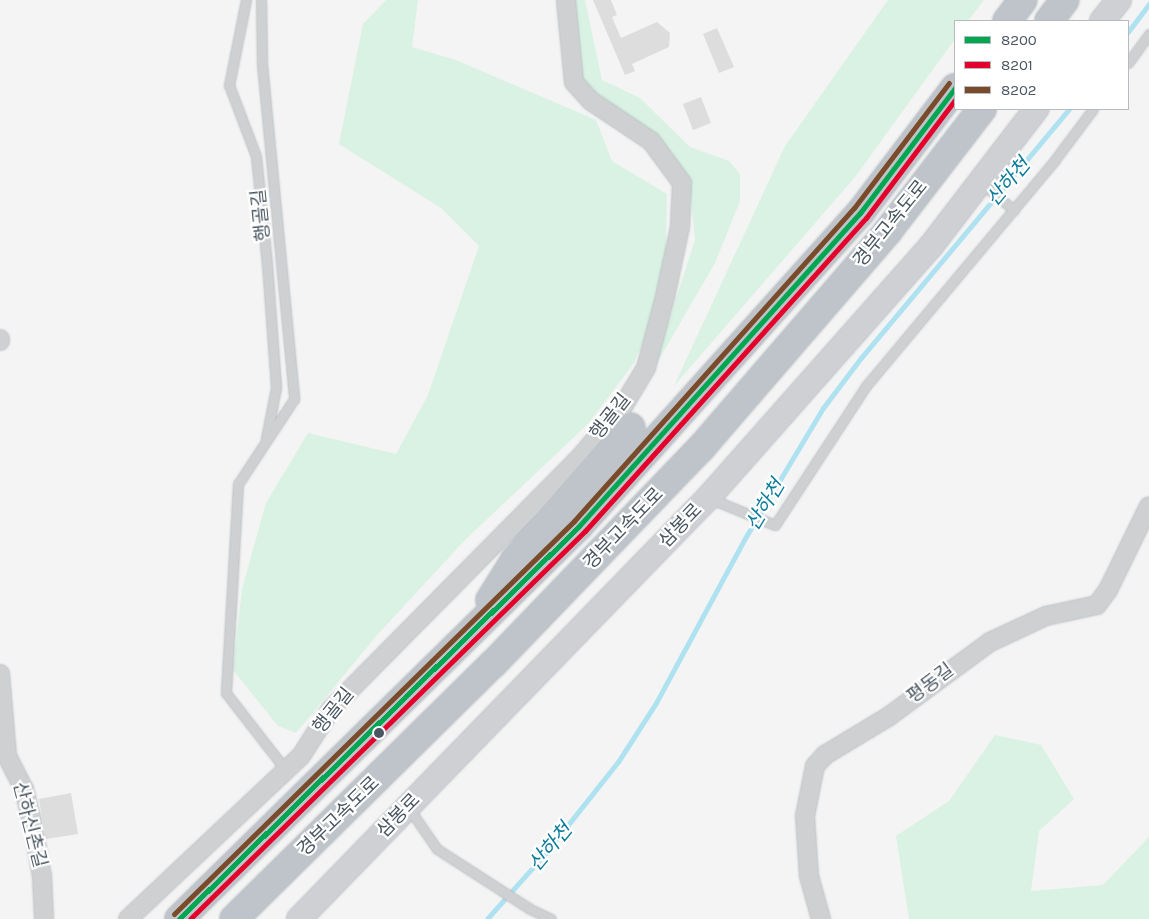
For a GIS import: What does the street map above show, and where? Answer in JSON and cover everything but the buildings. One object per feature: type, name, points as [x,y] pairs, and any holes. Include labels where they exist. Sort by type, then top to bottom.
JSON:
[{"type":"highway","points":[[1008,20],[1023,0]]},
{"type":"highway","points":[[1050,20],[1065,0]]},
{"type":"highway","name":"경부고속도로","points":[[179,919],[467,639],[579,526],[860,213],[954,89]]},
{"type":"highway","name":"경부고속도로","points":[[234,919],[486,671],[701,448],[888,231],[981,110]]},
{"type":"highway","points":[[467,639],[515,560],[631,427]]},
{"type":"main road","points":[[1103,20],[1119,0]]},
{"type":"main road","name":"삼봉로","points":[[299,919],[708,498],[985,187],[1035,110]]},
{"type":"street","name":"행골길","points":[[128,919],[301,756],[331,708],[581,456],[622,408],[646,368],[666,297],[680,227],[682,183],[651,141],[591,101],[574,82],[566,0]]},
{"type":"street","name":"평동길","points":[[821,919],[809,876],[806,816],[815,766],[825,755],[888,717],[990,642],[1046,616],[1097,605],[1108,590],[1149,506]]},
{"type":"street","name":"산하신촌길","points":[[0,674],[7,756],[24,789],[32,822],[42,876],[44,919]]},
{"type":"lane","name":"행골길","points":[[246,0],[229,85],[256,156],[267,264],[276,388],[265,443],[238,484],[226,693],[285,770]]},
{"type":"lane","points":[[261,0],[262,64],[294,399],[265,443]]},
{"type":"lane","points":[[1129,62],[1149,34]]},
{"type":"lane","points":[[708,498],[775,525],[866,386],[1014,210],[1093,110]]},
{"type":"lane","points":[[985,187],[1014,210]]},
{"type":"lane","points":[[408,807],[437,849],[519,902],[551,919]]},
{"type":"green space","points":[[386,0],[418,0],[412,47],[456,60],[596,120],[612,161],[667,194],[665,292],[634,363],[588,424],[466,539],[378,634],[296,733],[278,726],[233,670],[242,589],[266,503],[308,433],[396,454],[428,395],[479,246],[441,208],[339,144],[363,24]]},
{"type":"green space","points":[[565,0],[585,0],[602,80],[640,98],[690,147],[729,161],[740,174],[740,201],[715,263],[653,370],[695,240],[689,180],[596,98],[574,66]]},
{"type":"green space","points":[[888,0],[984,0],[969,20],[954,20],[954,40],[855,177],[674,386],[785,146]]},
{"type":"green space","points":[[995,735],[1041,745],[1074,799],[1039,831],[1031,891],[1103,885],[1149,837],[1149,919],[909,919],[896,836],[949,801]]},
{"type":"waterway","name":"산하천","points":[[1129,31],[1149,4]]},
{"type":"waterway","name":"산하천","points":[[487,919],[545,854],[618,762],[656,703],[747,535],[823,408],[861,358],[1068,110]]},
{"type":"transit line","name":"8202","points":[[174,914],[574,521],[854,208],[949,83]]},
{"type":"transit line","name":"8200","points":[[179,919],[579,526],[860,213],[954,89]]},
{"type":"transit line","name":"8201","points":[[190,919],[585,531],[866,218],[954,101]]}]
